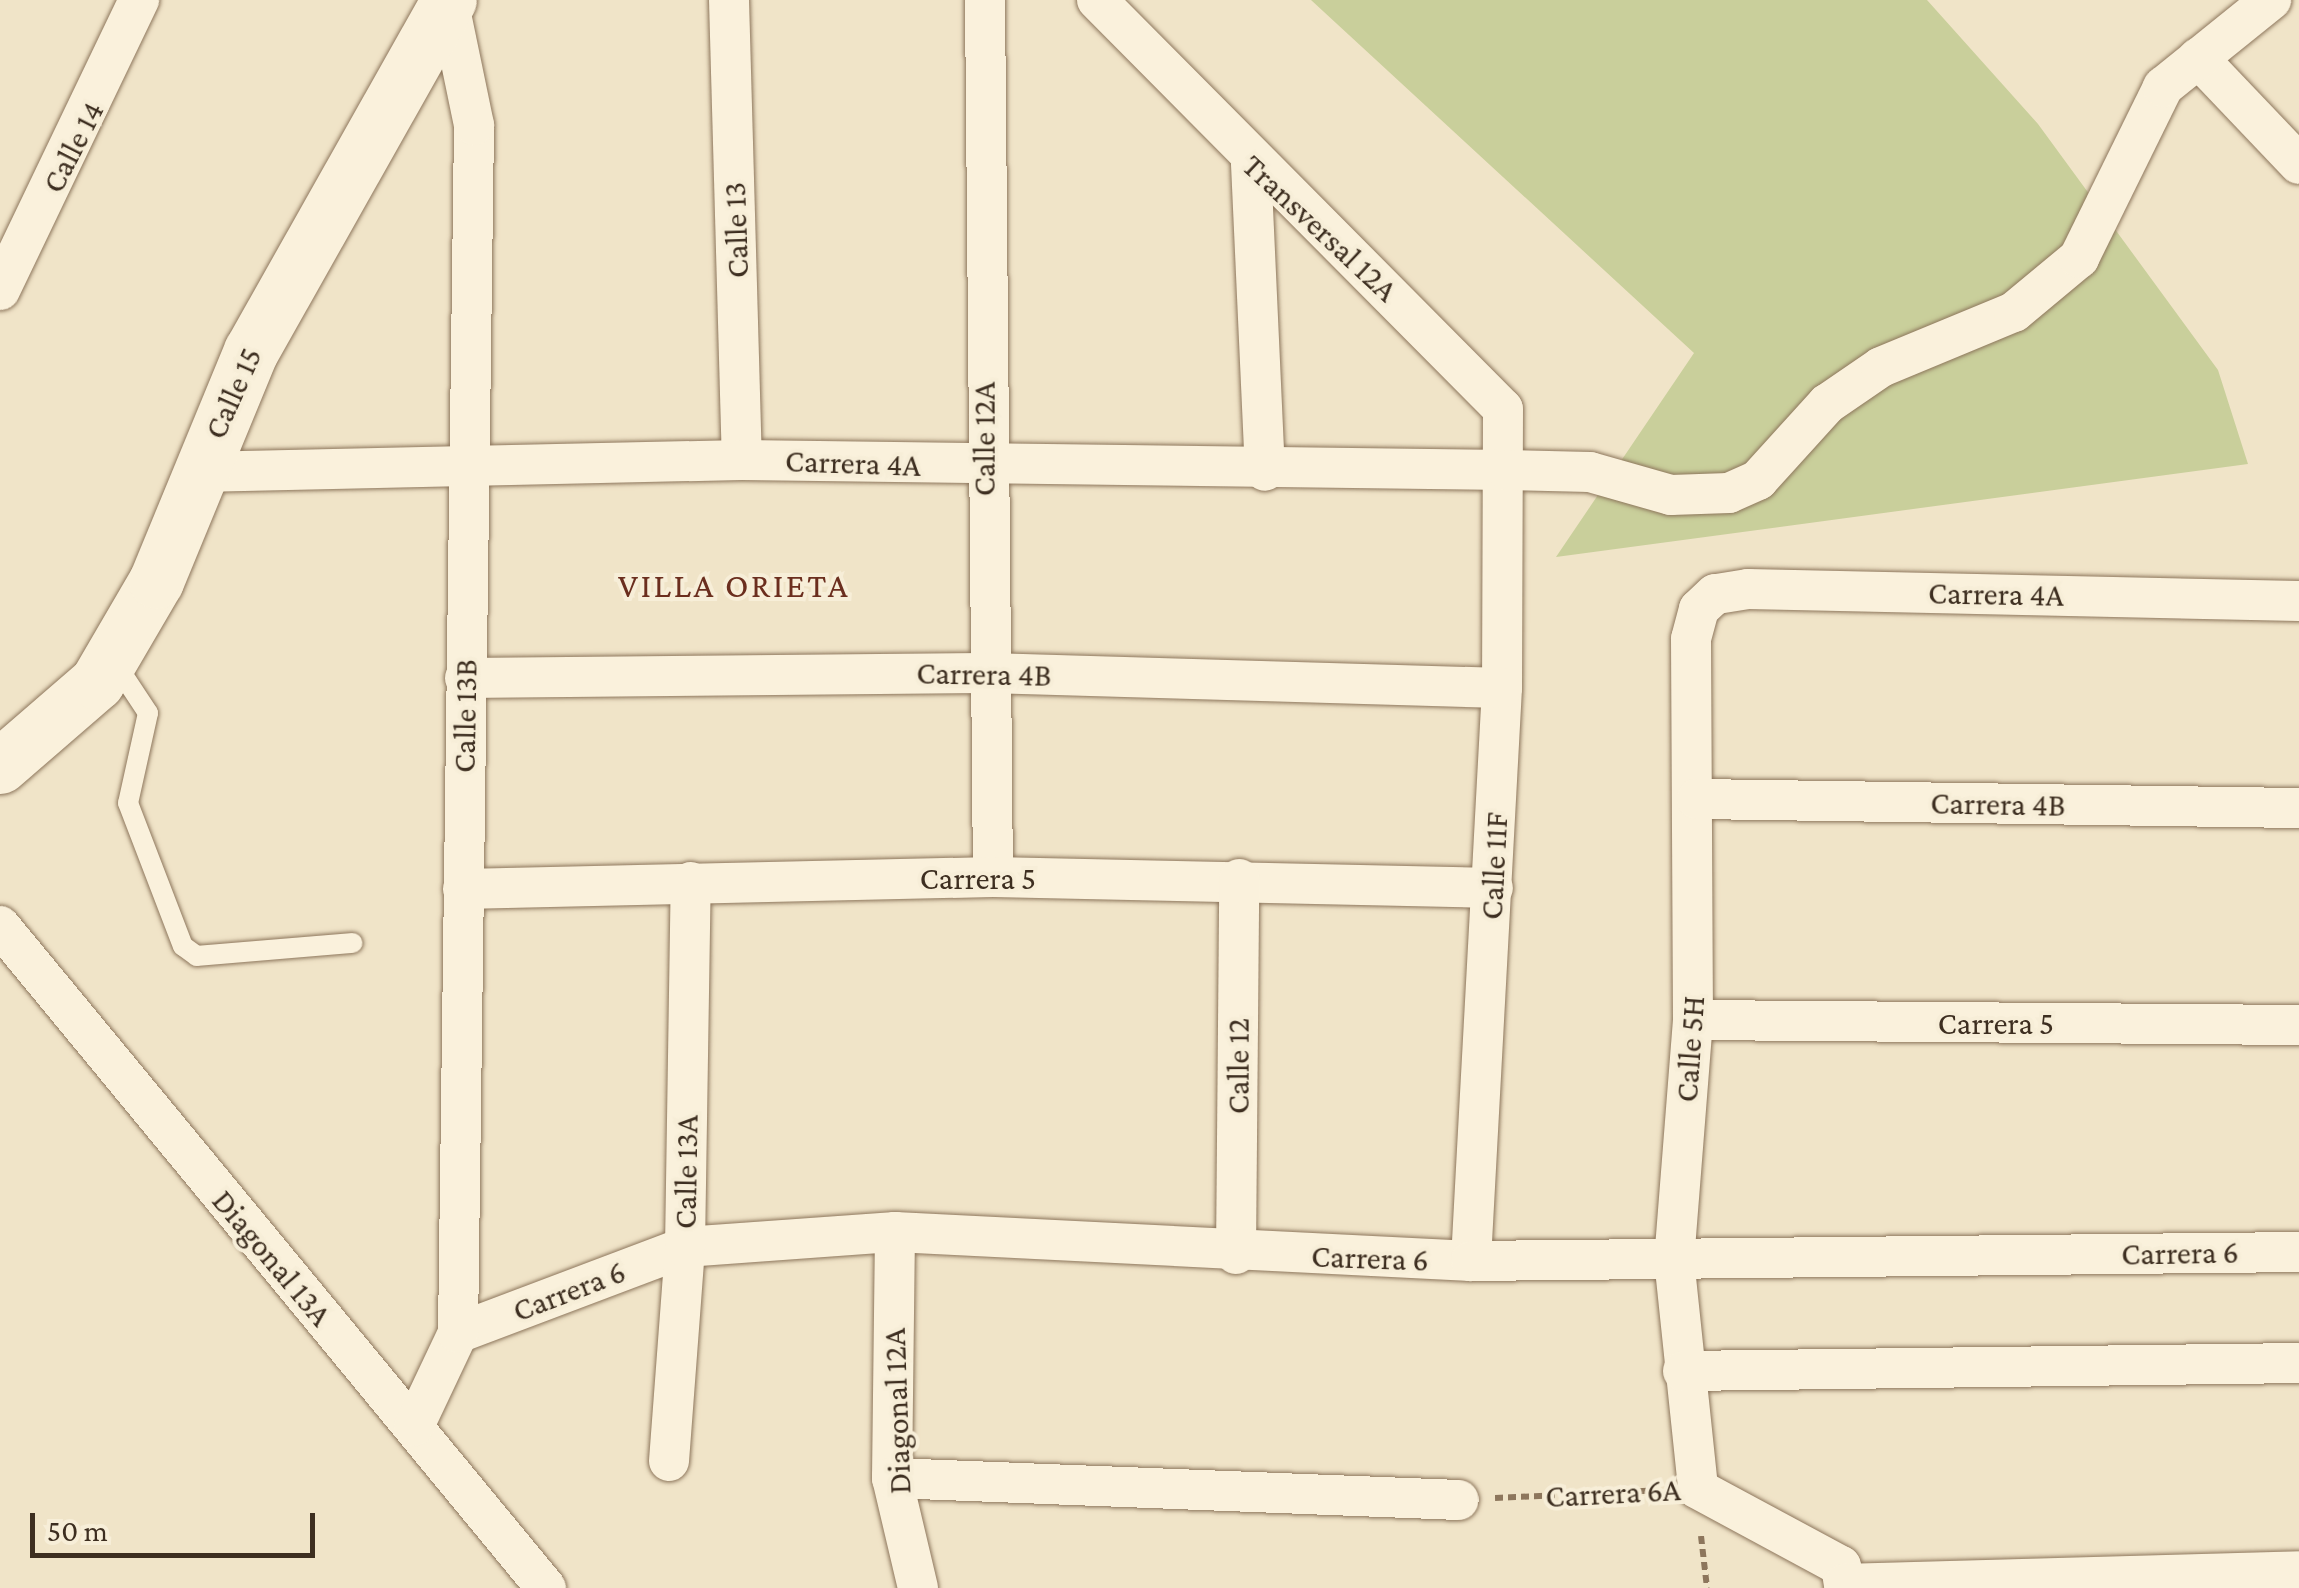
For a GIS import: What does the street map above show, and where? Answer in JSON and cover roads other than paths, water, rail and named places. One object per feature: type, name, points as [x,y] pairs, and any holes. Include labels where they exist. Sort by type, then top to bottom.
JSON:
[{"type":"main road","name":"Calle 15","points":[[0,766],[98,682],[156,581],[199,472],[311,236],[448,0]]},
{"type":"street","name":"Calle 14","points":[[0,290],[139,0]]},
{"type":"street","name":"Calle 13B","points":[[414,1426],[458,1333],[474,125],[448,0]]},
{"type":"street","name":"Calle 13","points":[[730,0],[742,460]]},
{"type":"street","name":"Calle 12A","points":[[984,0],[983,467],[993,877]]},
{"type":"street","name":"Transversal 12A","points":[[1097,0],[1251,164],[1484,381],[1503,409],[1507,470]]},
{"type":"street","points":[[2271,0],[2198,58],[2299,164]]},
{"type":"street","name":"Carrera 4A","points":[[199,472],[470,462],[742,460],[1265,471],[1507,470],[1590,472],[1671,495],[1729,493],[1758,480],[1826,404],[1881,367],[2014,312],[2079,258],[2111,206],[2162,86],[2198,58]]},
{"type":"street","points":[[1251,164],[1265,471]]},
{"type":"street","name":"Calle 11F","points":[[1471,1262],[1493,888],[1507,470]]},
{"type":"street","name":"Carrera 4A","points":[[1699,609],[1715,594],[1748,589],[2299,601]]},
{"type":"street","name":"Calle 5H","points":[[1698,1489],[1674,1259],[1693,1020],[1697,800],[1691,639],[1699,609]]},
{"type":"street","name":"Carrera 4B","points":[[466,678],[988,672],[1502,688]]},
{"type":"street","name":"Carrera 4B","points":[[1697,800],[2299,808]]},
{"type":"street","name":"Carrera 5","points":[[463,888],[993,877],[1239,879],[1493,888]]},
{"type":"street","name":"Calle 12","points":[[1236,1254],[1239,879]]},
{"type":"street","name":"Calle 13A","points":[[669,1461],[685,1247],[691,882]]},
{"type":"street","name":"Diagonal 13A","points":[[0,926],[546,1588]]},
{"type":"street","name":"Carrera 5","points":[[1693,1020],[2299,1025]]},
{"type":"street","name":"Carrera 6","points":[[458,1333],[685,1247],[895,1232],[1236,1254],[1471,1262],[2299,1252]]},
{"type":"street","name":"Diagonal 12A","points":[[895,1232],[892,1478],[918,1588]]},
{"type":"street","points":[[1683,1370],[2299,1363]]},
{"type":"street","points":[[892,1478],[1459,1500]]},
{"type":"street","name":"Carrera 6A","points":[[1698,1489],[1841,1566],[1844,1584],[2299,1571]]},
{"type":"lane","points":[[112,657],[148,713],[128,803],[182,946],[197,956],[352,942]]},
{"type":"district","name":"VILLA ORIETA","points":[[734,586]]}]
